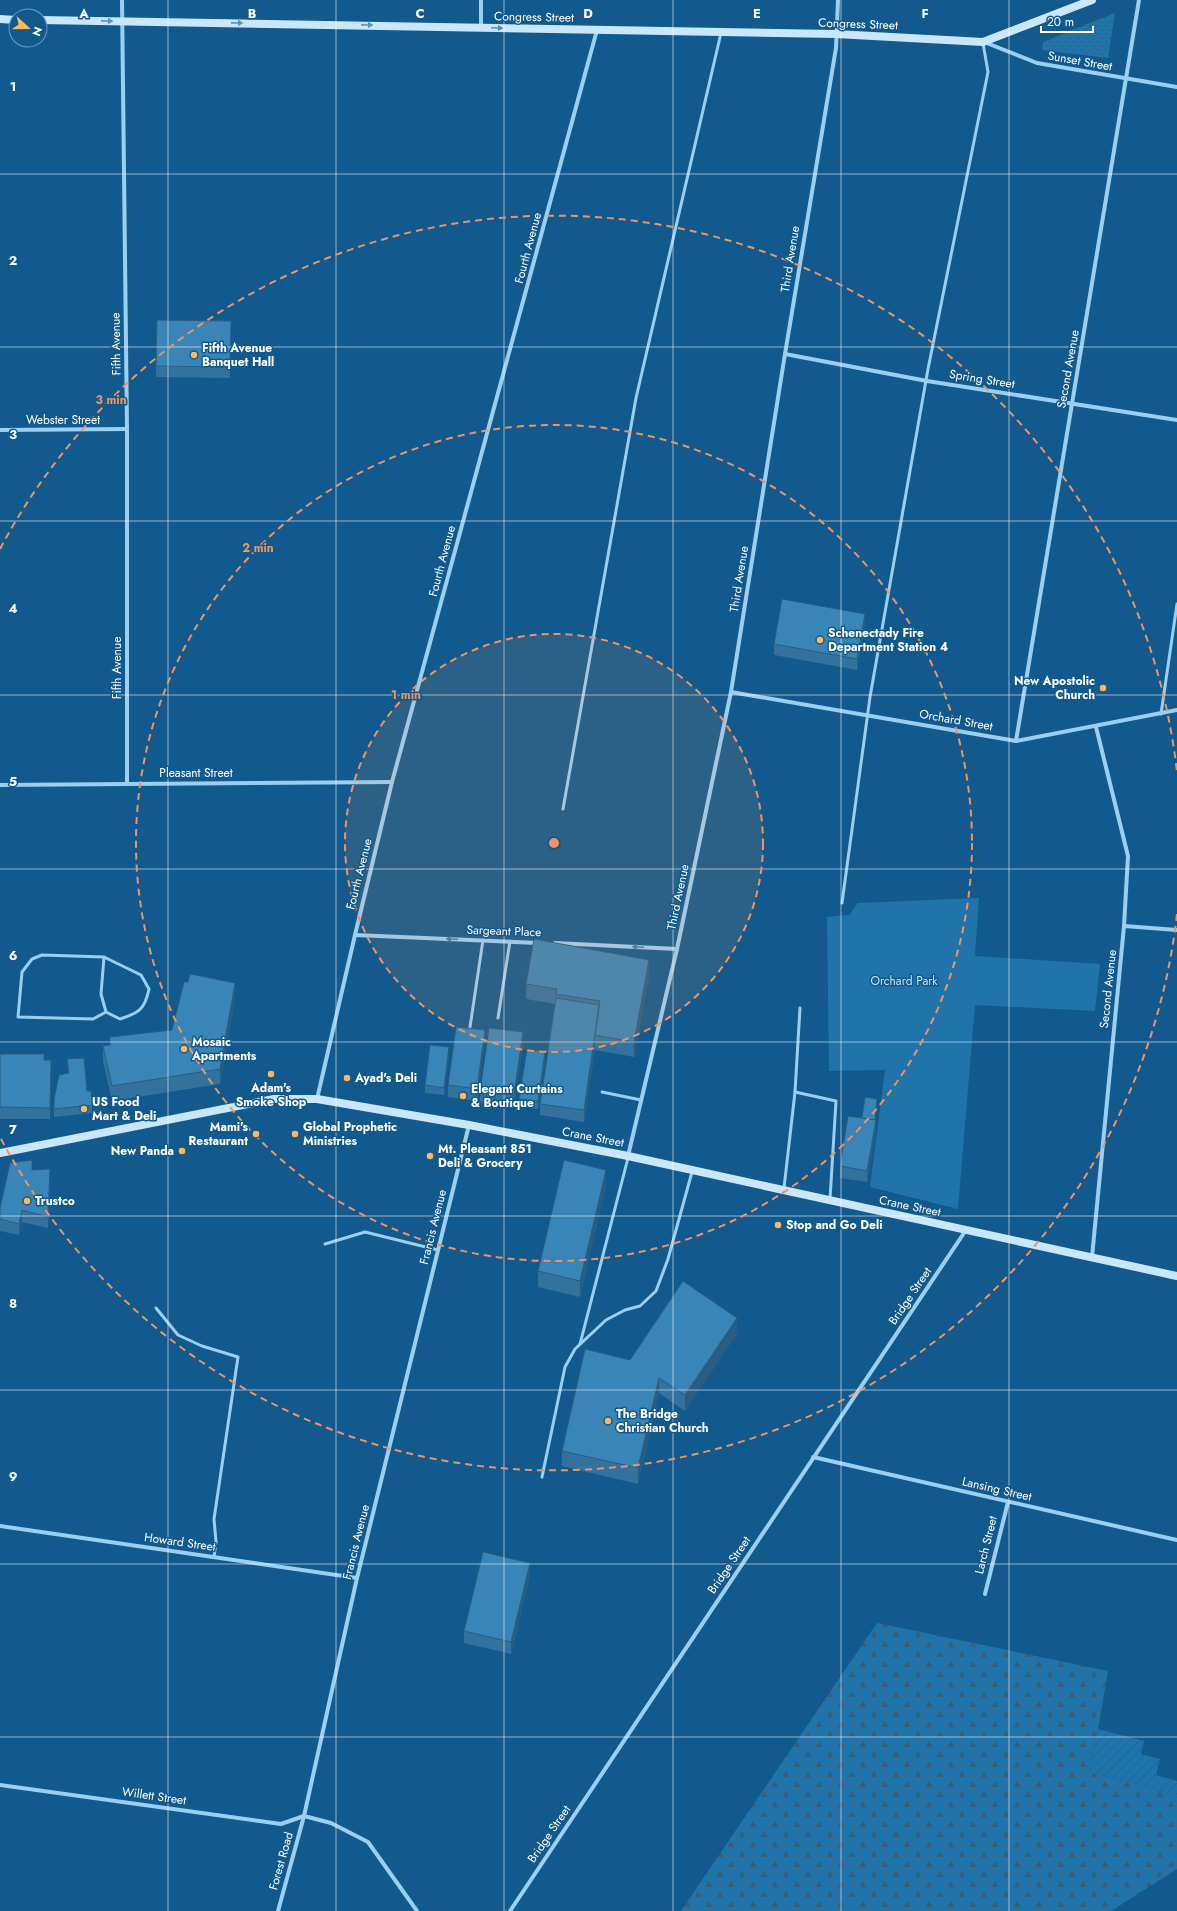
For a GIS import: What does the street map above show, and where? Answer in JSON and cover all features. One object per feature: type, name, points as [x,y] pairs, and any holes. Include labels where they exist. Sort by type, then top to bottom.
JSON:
[{"type":"street","name":"Fifth Avenue","points":[[122,0],[127,429],[127,783]]},
{"type":"street","points":[[481,0],[481,28]]},
{"type":"street","name":"Third Avenue","points":[[628,1156],[677,949],[731,692],[836,48],[838,0]]},
{"type":"street","name":"Congress Street","points":[[48,20],[836,34],[983,42],[1092,0]]},
{"type":"street","name":"Second Avenue","points":[[1016,741],[1127,80],[1139,0]]},
{"type":"street","name":"Fourth Avenue","points":[[317,1099],[392,782],[597,30]]},
{"type":"street","name":"Sunset Street","points":[[983,42],[1037,63],[1177,88]]},
{"type":"street","name":"Spring Street","points":[[785,354],[927,381],[1177,420]]},
{"type":"street","name":"Webster Street","points":[[0,430],[127,429]]},
{"type":"street","name":"Orchard Street","points":[[731,692],[1016,741],[1096,727],[1177,710]]},
{"type":"street","name":"Second Avenue","points":[[1092,1257],[1124,926],[1128,856],[1096,727]]},
{"type":"street","name":"Pleasant Street","points":[[0,785],[392,782]]},
{"type":"street","points":[[1124,926],[1177,930]]},
{"type":"street","name":"Sargeant Place","points":[[355,935],[541,943]]},
{"type":"street","name":"Sargeant Place","points":[[549,943],[677,949]]},
{"type":"street","name":"Crane Street","points":[[0,1153],[274,1099],[317,1099],[469,1124],[628,1156],[1177,1276]]},
{"type":"street","name":"Francis Avenue","points":[[304,1816],[357,1578],[469,1124]]},
{"type":"street","name":"Bridge Street","points":[[510,1911],[966,1230]]},
{"type":"street","name":"Lansing Street","points":[[813,1457],[1177,1540]]},
{"type":"street","name":"Larch Street","points":[[984,1594],[1008,1502]]},
{"type":"street","name":"Howard Street","points":[[0,1526],[357,1578]]},
{"type":"street","name":"Willett Street","points":[[0,1785],[281,1824],[304,1816]]},
{"type":"street","points":[[304,1816],[331,1823],[368,1842],[417,1911]]},
{"type":"street","name":"Forest Road","points":[[278,1911],[304,1816]]},
{"type":"lane","points":[[563,809],[636,398],[721,33]]},
{"type":"lane","points":[[842,903],[872,689],[928,369],[988,72],[983,42]]},
{"type":"lane","points":[[1160,714],[1177,604]]},
{"type":"lane","points":[[470,1027],[483,940]]},
{"type":"lane","points":[[498,1018],[510,942]]},
{"type":"lane","points":[[104,958],[101,994],[106,1012],[120,1019],[134,1014],[146,1003],[149,989],[140,975],[104,958],[42,955],[32,959],[22,972],[18,1018],[93,1019],[106,1012]]},
{"type":"lane","points":[[783,1190],[795,1092],[800,1008]]},
{"type":"lane","points":[[602,1092],[641,1100]]},
{"type":"lane","points":[[795,1092],[836,1101],[830,1200]]},
{"type":"lane","points":[[542,1477],[566,1367],[579,1345],[628,1156]]},
{"type":"lane","points":[[579,1345],[606,1320],[625,1310],[640,1306],[656,1291],[668,1258],[692,1170]]},
{"type":"lane","points":[[325,1244],[365,1232],[438,1250]]},
{"type":"lane","points":[[156,1308],[178,1335],[202,1346],[238,1357],[214,1519],[216,1542],[214,1557]]},
{"type":"green space","points":[[1115,13],[1108,58],[1042,50],[1043,42]]},
{"type":"green space","name":"Orchard Park","points":[[979,898],[975,956],[1100,964],[1095,1011],[975,1005],[958,1209],[870,1187],[885,1070],[829,1071],[827,917],[849,915],[858,903]]},
{"type":"green space","points":[[877,1623],[1108,1671],[1098,1729],[1087,1771],[1177,1795],[1177,1869],[1111,1911],[681,1911]]},
{"type":"green space","points":[[1098,1729],[1144,1741],[1141,1754],[1160,1759],[1156,1775],[1177,1781],[1177,1795],[1087,1771]]},
{"type":"building","name":"Fifth Avenue Banquet Hall","points":[[157,320],[231,321],[230,367],[156,366]]},
{"type":"building","name":"Schenectady Fire Department Station 4","points":[[782,599],[865,614],[857,659],[774,644]]},
{"type":"building","points":[[534,939],[649,960],[634,1042],[595,1035],[600,1001],[556,994],[557,989],[526,984]]},
{"type":"building","name":"Mosaic Apartments","points":[[190,974],[235,983],[220,1069],[112,1086],[103,1046],[110,1045],[110,1037],[172,1030],[184,982],[188,982]]},
{"type":"building","points":[[556,998],[599,1005],[584,1110],[540,1104]]},
{"type":"building","points":[[456,1027],[485,1030],[477,1089],[448,1085]]},
{"type":"building","points":[[489,1028],[523,1032],[514,1095],[480,1091]]},
{"type":"building","points":[[430,1045],[449,1047],[444,1088],[425,1085]]},
{"type":"building","points":[[527,1049],[545,1052],[538,1101],[519,1099]]},
{"type":"building","points":[[0,1054],[44,1054],[44,1060],[51,1060],[50,1108],[0,1107]]},
{"type":"building","points":[[84,1058],[87,1091],[91,1091],[92,1105],[54,1109],[54,1099],[59,1075],[69,1073],[67,1059]]},
{"type":"building","points":[[865,1097],[877,1099],[875,1120],[862,1118]]},
{"type":"building","points":[[848,1116],[876,1120],[867,1171],[840,1166]]},
{"type":"building","name":"Trustco","points":[[32,1160],[32,1170],[50,1169],[48,1217],[22,1210],[19,1224],[0,1219],[0,1208],[10,1163]]},
{"type":"building","points":[[564,1160],[606,1170],[580,1281],[538,1271]]},
{"type":"building","points":[[683,1281],[737,1318],[685,1395],[659,1378],[638,1468],[562,1451],[585,1349],[630,1360]]},
{"type":"building","points":[[483,1552],[530,1563],[511,1642],[464,1631]]},
{"type":"place","name":"Fifth Avenue Banquet Hall","points":[[194,355]]},
{"type":"place","name":"Schenectady Fire Department Station 4","points":[[820,640]]},
{"type":"place","name":"New Apostolic Church","points":[[1103,688]]},
{"type":"place","name":"Mosaic Apartments","points":[[184,1049]]},
{"type":"place","name":"Adam's Smoke Shop","points":[[271,1074]]},
{"type":"place","name":"Ayad's Deli","points":[[347,1078]]},
{"type":"place","name":"Elegant Curtains & Boutique","points":[[463,1096]]},
{"type":"place","name":"US Food Mart & Deli","points":[[84,1109]]},
{"type":"place","name":"Mami's Restaurant","points":[[256,1134]]},
{"type":"place","name":"Global Prophetic Ministries","points":[[295,1134]]},
{"type":"place","name":"New Panda","points":[[182,1151]]},
{"type":"place","name":"Mt. Pleasant 851 Deli & Grocery","points":[[430,1156]]},
{"type":"place","name":"Trustco","points":[[27,1201]]},
{"type":"place","name":"Stop and Go Deli","points":[[778,1225]]},
{"type":"place","name":"The Bridge Christian Church","points":[[608,1421]]}]
